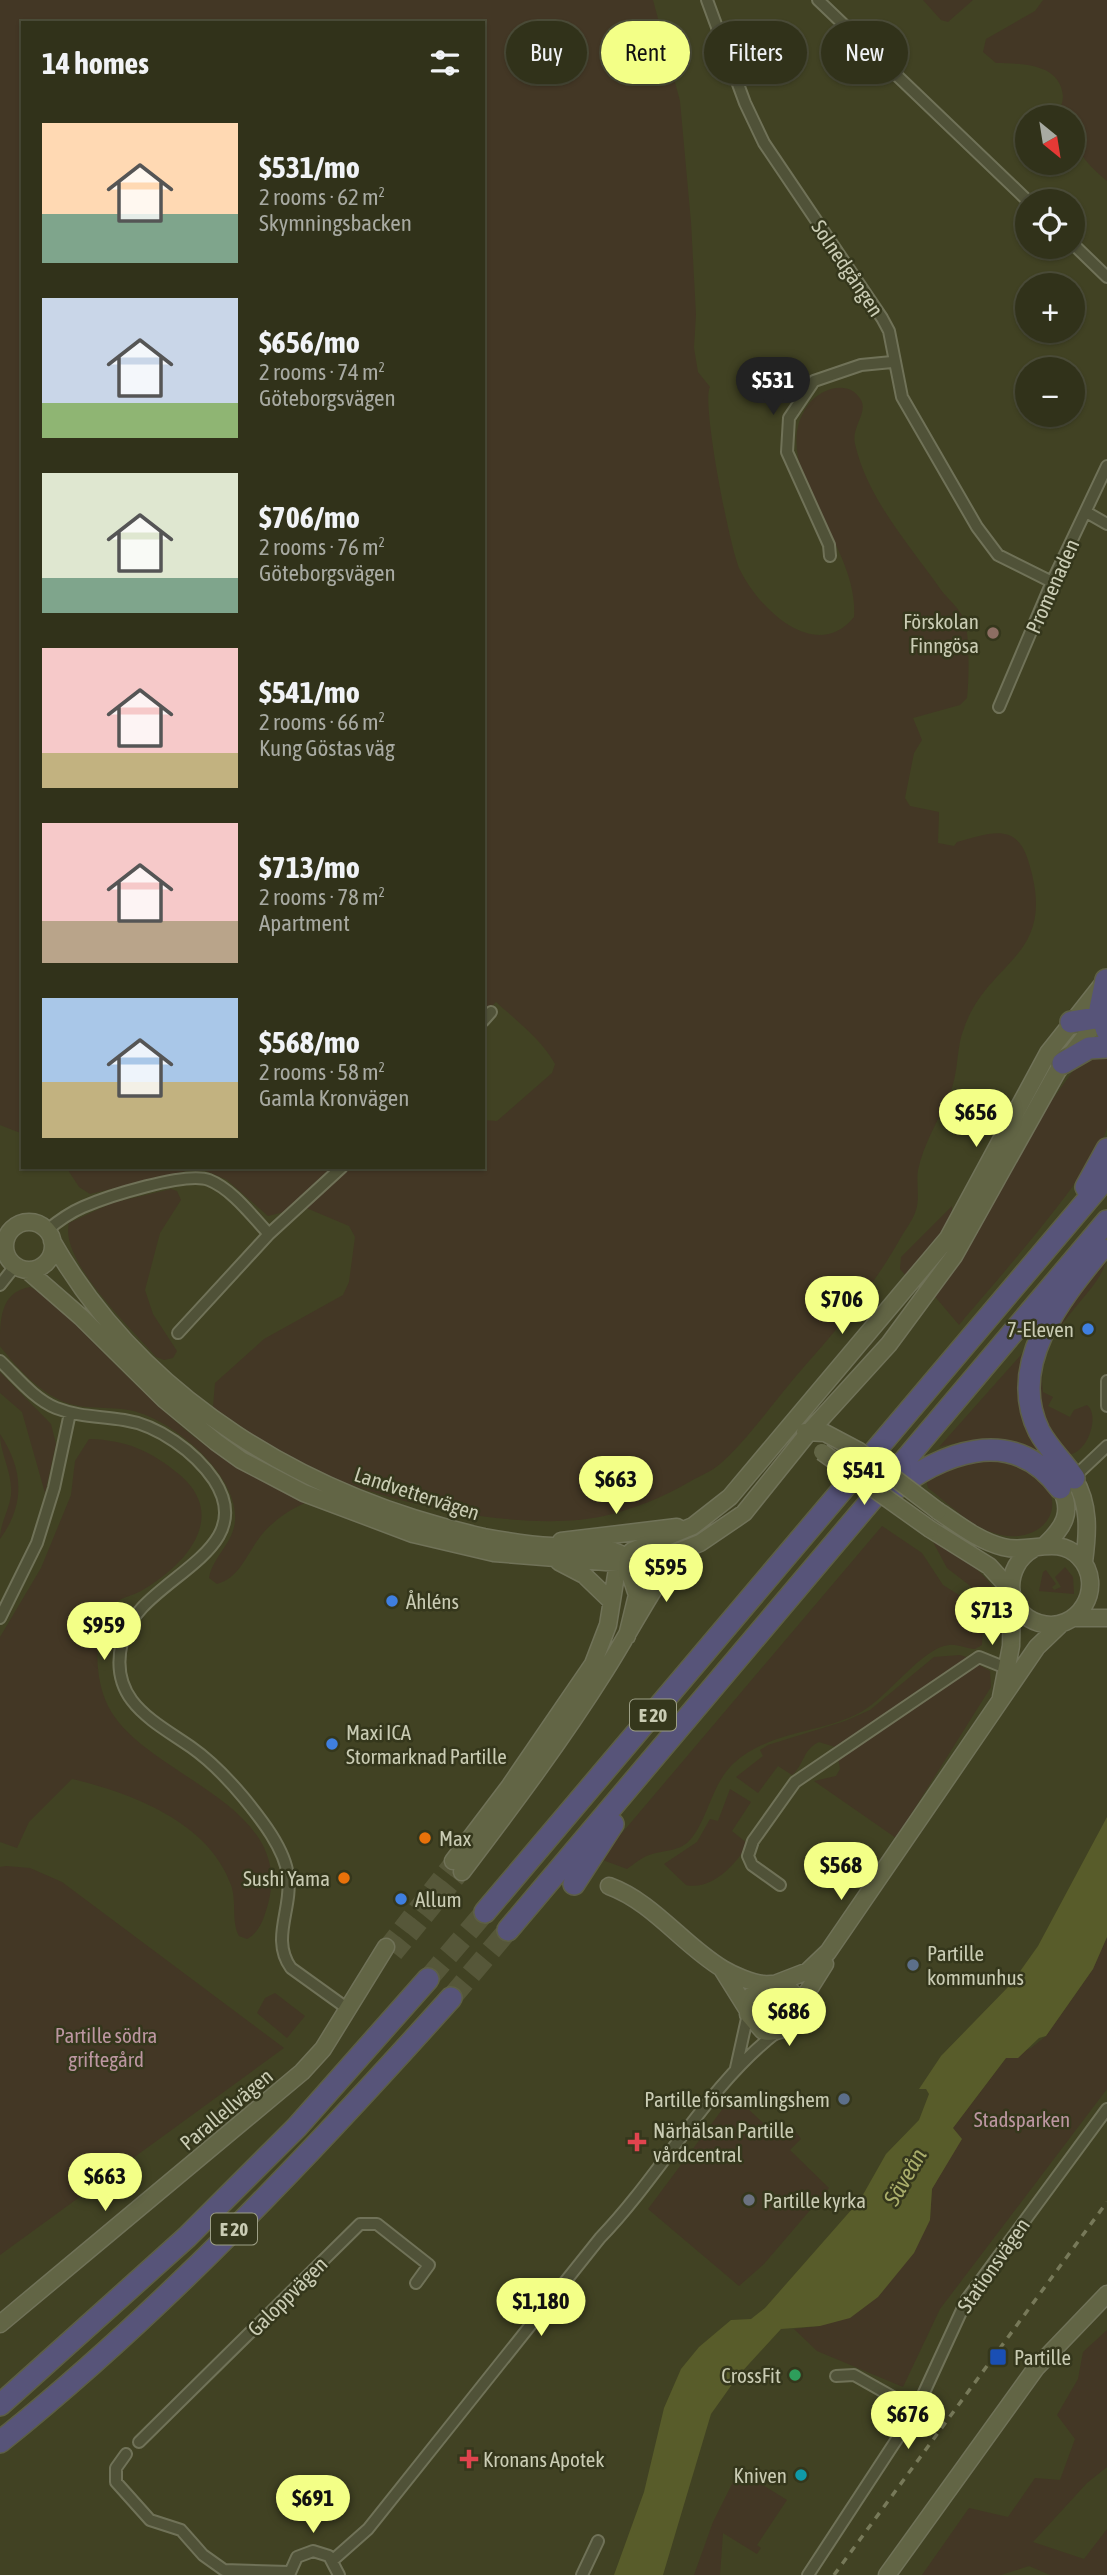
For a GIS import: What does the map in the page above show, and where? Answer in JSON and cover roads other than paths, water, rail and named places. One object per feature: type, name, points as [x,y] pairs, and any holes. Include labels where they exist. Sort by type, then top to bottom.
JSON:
[{"type":"highway","points":[[1063,1063],[1089,1048],[1100,1025],[1101,994],[1107,979]]},
{"type":"highway","points":[[1057,1236],[1107,1149]]},
{"type":"highway","name":"E 20","points":[[485,1912],[1107,1177]]},
{"type":"highway","name":"E 20","points":[[508,1930],[1107,1221]]},
{"type":"highway","points":[[1067,1483],[1039,1431],[1031,1410],[1029,1374],[1045,1325],[1107,1241]]},
{"type":"highway","points":[[841,1536],[863,1513],[918,1472],[966,1452],[993,1450],[1023,1457],[1067,1483]]},
{"type":"highway","points":[[574,1884],[640,1786],[651,1761]]},
{"type":"highway","name":"E 20","points":[[0,2405],[187,2237],[297,2127],[428,1979]]},
{"type":"highway","name":"E 20","points":[[0,2442],[229,2233],[355,2105],[451,1998]]},
{"type":"street","name":"Solnedgången","points":[[707,0],[754,124],[780,169],[882,318],[890,339],[892,362],[906,405],[989,544],[1008,561],[1052,582]]},
{"type":"street","points":[[818,0],[1015,189]]},
{"type":"street","points":[[1085,256],[1107,277]]},
{"type":"street","points":[[830,556],[830,545],[787,452],[789,418],[814,381],[861,365],[892,362]]},
{"type":"street","name":"Promenaden","points":[[999,707],[1052,582],[1107,466]]},
{"type":"street","points":[[1086,512],[1107,524]]},
{"type":"street","points":[[678,1553],[656,1583],[627,1636],[550,1756],[458,1866],[580,1686],[602,1644],[623,1561],[693,1526],[730,1497],[948,1238],[1048,1053],[1100,1025],[1107,979]]},
{"type":"street","points":[[485,1019],[491,1012]]},
{"type":"street","points":[[769,1485],[809,1432],[832,1411],[889,1343],[926,1289],[954,1255],[1063,1063]]},
{"type":"street","points":[[178,1333],[269,1234],[340,1169]]},
{"type":"street","points":[[49,1236],[73,1212],[99,1201],[191,1177],[210,1180],[233,1197],[269,1234]]},
{"type":"street","points":[[0,1285],[21,1268],[45,1264],[51,1253],[49,1236],[30,1223],[6,1224],[5,1248],[21,1268]]},
{"type":"street","name":"Landvettervägen","points":[[49,1236],[83,1294],[196,1406],[250,1446],[341,1490],[419,1520],[550,1552],[623,1561],[678,1553],[732,1523],[769,1485]]},
{"type":"street","name":"Landvettervägen","points":[[21,1268],[81,1317],[165,1400],[241,1460],[304,1493],[413,1534],[494,1553],[550,1552],[567,1537],[693,1526]]},
{"type":"street","points":[[0,1361],[42,1400],[70,1413],[126,1420],[158,1431],[196,1460],[220,1490],[225,1512],[217,1539],[198,1562],[146,1600],[135,1614],[122,1643],[122,1678],[128,1694],[146,1719],[209,1761],[257,1815],[288,1872],[281,1946],[284,1959],[290,1968],[348,2009]]},
{"type":"street","points":[[1107,1381],[1107,1406]]},
{"type":"street","points":[[811,1401],[806,1419],[809,1432],[822,1452],[930,1529],[989,1566],[1011,1593],[1022,1613],[1033,1622],[1107,1618]]},
{"type":"street","points":[[832,1411],[837,1433]]},
{"type":"street","points":[[0,1618],[37,1543],[54,1488],[70,1413]]},
{"type":"street","points":[[785,1432],[837,1433],[938,1511],[990,1542],[1006,1548],[1067,1548],[1084,1562]]},
{"type":"street","points":[[1013,1671],[1011,1593],[1014,1568],[1058,1534],[1066,1516],[1067,1483],[1107,1446]]},
{"type":"street","points":[[769,1485],[808,1454],[822,1452]]},
{"type":"street","points":[[736,2071],[753,1991],[808,1971],[828,1952],[1002,1697],[1013,1671],[1087,1602],[1091,1583],[1084,1562],[1085,1499],[1067,1483]]},
{"type":"street","points":[[550,1552],[584,1575],[611,1601]]},
{"type":"street","points":[[623,1561],[637,1595],[627,1636]]},
{"type":"street","points":[[1091,1583],[1107,1595]]},
{"type":"street","points":[[780,1885],[752,1865],[748,1856],[752,1841],[794,1782],[979,1657],[1013,1671]]},
{"type":"street","points":[[609,1886],[638,1902],[722,1969],[763,2031],[777,2032]]},
{"type":"street","name":"Parallellvägen","points":[[0,2324],[278,2095],[323,2049],[391,1950]]},
{"type":"street","points":[[333,2560],[368,2529],[600,2238],[634,2202],[736,2071],[777,2032],[793,2021],[797,2007],[824,1966],[828,1952]]},
{"type":"street","points":[[722,1969],[770,1983],[793,1993],[797,2007]]},
{"type":"street","name":"Stationsvägen","points":[[808,2575],[916,2410],[967,2299],[1107,2109]]},
{"type":"street","name":"Galoppvägen","points":[[139,2442],[360,2224],[376,2224],[429,2265],[416,2283]]},
{"type":"street","points":[[887,2575],[1036,2368],[1107,2294]]},
{"type":"street","points":[[836,2376],[854,2375],[916,2410]]},
{"type":"street","points":[[127,2454],[116,2468],[116,2482],[150,2520],[181,2530],[203,2555],[224,2570],[289,2573],[297,2557],[304,2552],[321,2552],[333,2560],[339,2575]]},
{"type":"street","points":[[582,2575],[598,2540]]},
{"type":"water","name":"Säveån","points":[[1107,1817],[1107,1937],[1093,1969],[1046,2036],[1039,2038],[1018,2058],[1006,2058],[953,2128],[962,2139],[932,2189],[930,2220],[914,2253],[878,2297],[850,2318],[820,2326],[781,2329],[738,2376],[711,2414],[663,2575],[614,2575],[644,2492],[664,2408],[681,2369],[699,2347],[731,2320],[751,2319],[765,2308],[860,2200],[886,2154],[919,2120],[929,2094],[926,2089],[919,2089],[941,2056],[1011,1984],[1038,1946]]},
{"type":"tunnel","points":[[386,1947],[453,1861]]},
{"type":"tunnel","points":[[395,1954],[462,1872]]},
{"type":"tunnel","points":[[428,1979],[485,1912]]},
{"type":"tunnel","points":[[451,1998],[508,1930]]},
{"type":"railway","points":[[834,2575],[1107,2202]]},
{"type":"place","name":"Förskolan Finngösa","points":[[993,633]]},
{"type":"place","name":"7-Eleven","points":[[1088,1329]]},
{"type":"place","name":"Åhléns","points":[[392,1601]]},
{"type":"place","name":"Maxi ICA Stormarknad Partille","points":[[332,1744]]},
{"type":"place","name":"Max","points":[[425,1838]]},
{"type":"place","name":"Sushi Yama","points":[[344,1878]]},
{"type":"place","name":"Allum","points":[[401,1899]]},
{"type":"place","name":"Partille kommunhus","points":[[913,1965]]},
{"type":"place","name":"Partille församlingshem","points":[[844,2099]]},
{"type":"place","name":"Närhälsan Partille vårdcentral","points":[[637,2142]]},
{"type":"place","name":"Partille kyrka","points":[[749,2200]]},
{"type":"place","name":"Partille","points":[[998,2357]]},
{"type":"place","name":"CrossFit","points":[[795,2375]]},
{"type":"place","name":"Kronans Apotek","points":[[469,2459]]},
{"type":"place","name":"Kniven","points":[[801,2475]]},
{"type":"park label","name":"Partille södra griftegård","points":[[106,2047]]},
{"type":"park label","name":"Stadsparken","points":[[1022,2119]]}]
